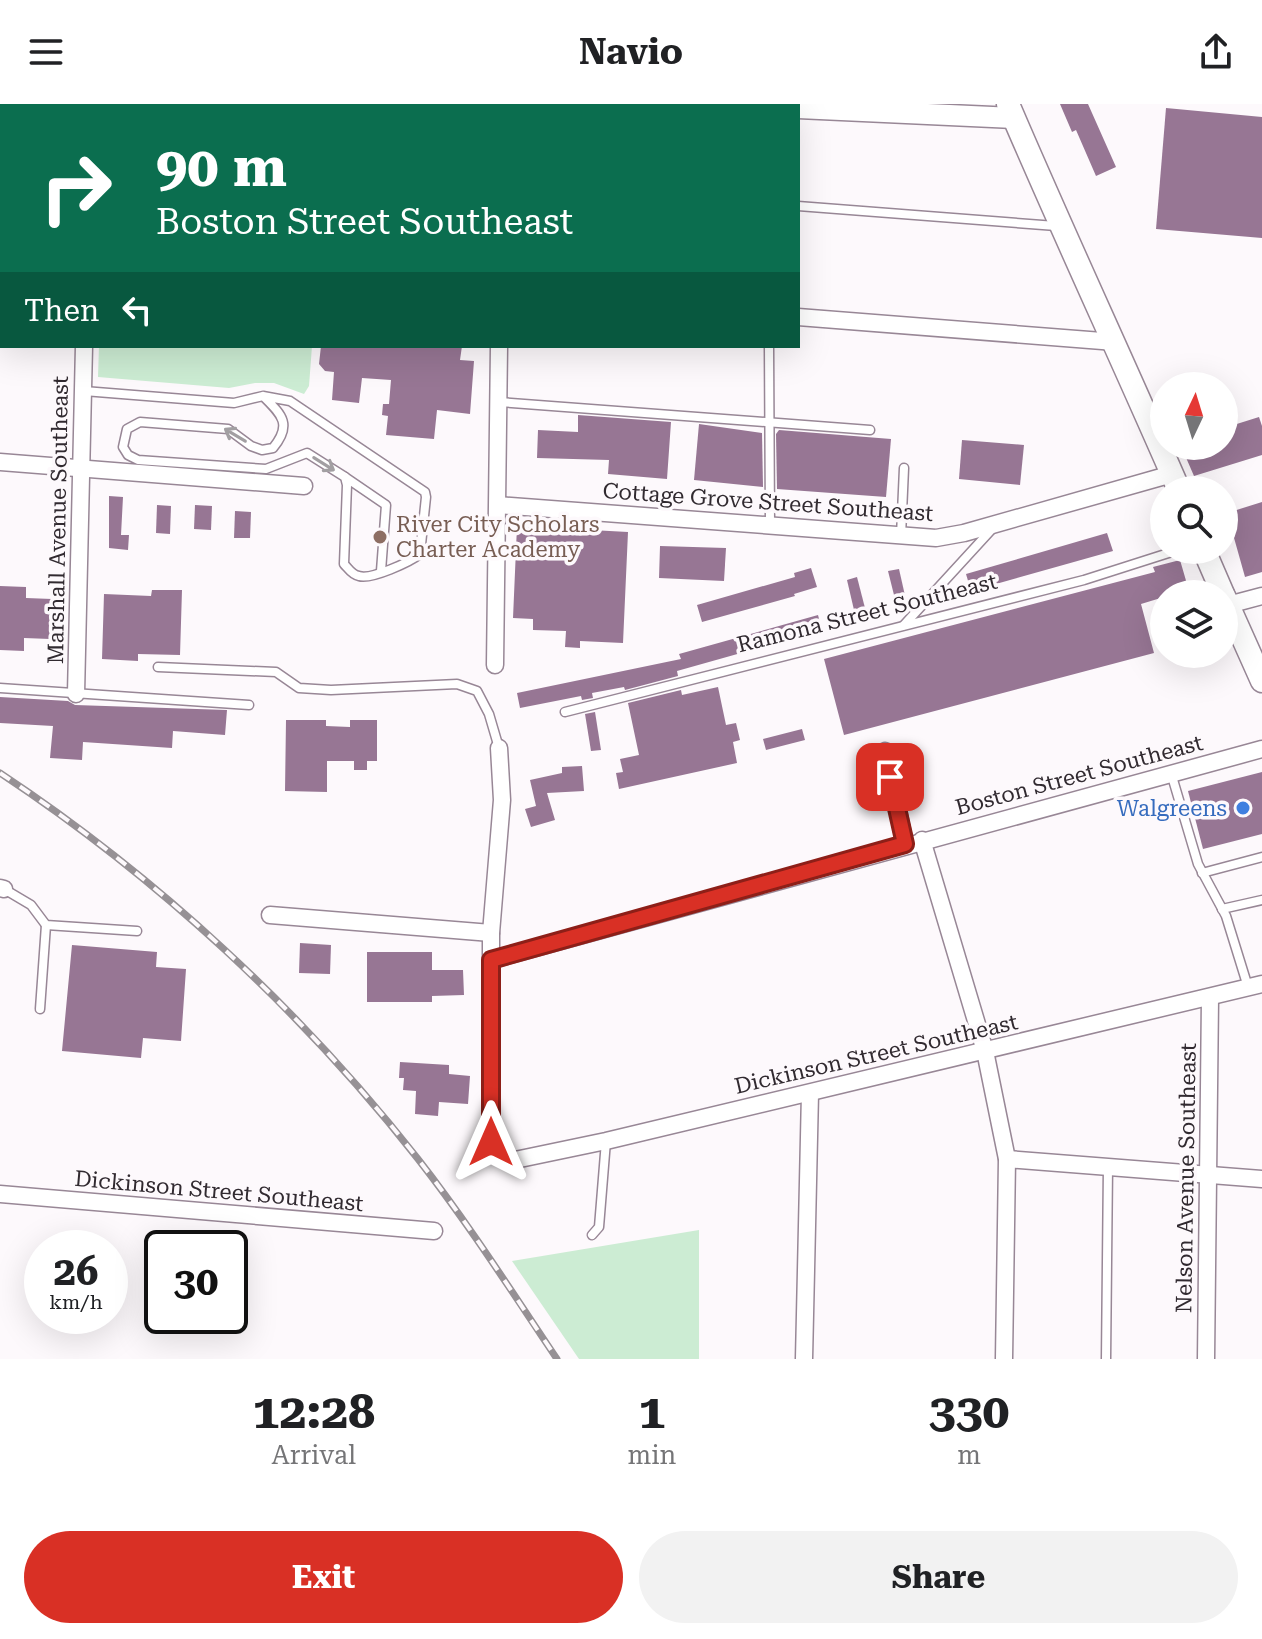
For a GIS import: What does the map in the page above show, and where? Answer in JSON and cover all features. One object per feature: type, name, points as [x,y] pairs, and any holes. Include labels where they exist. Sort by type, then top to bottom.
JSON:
[{"type":"main road","points":[[1011,111],[1172,476]]},
{"type":"main road","points":[[1238,627],[1262,681]]},
{"type":"street","points":[[800,108],[1011,111]]},
{"type":"street","points":[[800,317],[1115,342]]},
{"type":"street","name":"Marshall Avenue Southeast","points":[[76,694],[84,348]]},
{"type":"street","points":[[495,665],[499,348]]},
{"type":"street","points":[[0,462],[304,486]]},
{"type":"street","name":"Cottage Grove Street Southeast","points":[[498,505],[936,538],[1150,488]]},
{"type":"street","points":[[1238,597],[1262,596]]},
{"type":"street","points":[[491,960],[501,829],[499,748]]},
{"type":"street","name":"Boston Street Southeast","points":[[491,960],[905,844],[1262,749]]},
{"type":"street","points":[[885,751],[905,844]]},
{"type":"street","points":[[922,840],[985,1051],[1007,1159],[1004,1359]]},
{"type":"street","points":[[270,915],[491,933]]},
{"type":"street","name":"Dickinson Street Southeast","points":[[491,960],[491,1142],[494,1154],[515,1160],[1255,986]]},
{"type":"street","name":"Nelson Avenue Southeast","points":[[1206,1359],[1210,998]]},
{"type":"street","points":[[804,1359],[810,1093]]},
{"type":"street","points":[[1007,1159],[1262,1179]]},
{"type":"street","name":"Dickinson Street Southeast","points":[[0,1194],[434,1231]]},
{"type":"lane","points":[[800,206],[1062,226]]},
{"type":"lane","points":[[769,348],[770,525]]},
{"type":"lane","points":[[84,391],[234,403],[263,396],[290,401],[425,492],[420,554],[410,562],[367,577],[359,576],[344,564],[345,477]]},
{"type":"lane","points":[[263,396],[283,421],[284,431],[273,448],[262,450],[251,446],[228,429],[140,422],[127,429],[123,447],[128,455],[138,460],[266,469],[307,453],[386,505],[381,571]]},
{"type":"lane","points":[[499,402],[870,430]]},
{"type":"lane","points":[[901,536],[904,468]]},
{"type":"lane","points":[[902,627],[998,523]]},
{"type":"lane","name":"Ramona Street Southeast","points":[[565,712],[1084,580],[1150,559]]},
{"type":"lane","points":[[158,667],[276,672],[299,688],[457,684],[477,691],[489,714],[499,748]]},
{"type":"lane","points":[[0,688],[249,705]]},
{"type":"lane","points":[[1171,773],[1202,873],[1222,909],[1255,986]]},
{"type":"lane","points":[[1202,873],[1262,857]]},
{"type":"lane","points":[[2,889],[31,905],[46,925],[40,1009]]},
{"type":"lane","points":[[1222,909],[1262,900]]},
{"type":"lane","points":[[46,925],[137,931]]},
{"type":"lane","points":[[592,1235],[599,1227],[606,1141]]},
{"type":"lane","points":[[1106,1359],[1108,1166]]},
{"type":"green space","points":[[99,348],[312,348],[309,386],[304,394],[274,383],[229,388],[98,377]]},
{"type":"green space","points":[[699,1230],[699,1359],[579,1359],[512,1261]]},
{"type":"building","points":[[1060,104],[1088,104],[1116,167],[1096,176],[1076,130],[1072,132]]},
{"type":"building","points":[[1166,108],[1262,117],[1262,238],[1156,229]]},
{"type":"building","points":[[321,348],[462,348],[460,360],[474,361],[470,414],[437,410],[434,439],[386,435],[388,416],[382,415],[383,404],[389,404],[391,380],[362,378],[359,403],[332,400],[334,372],[325,371],[319,364]]},
{"type":"building","points":[[578,415],[671,422],[667,479],[608,474],[609,460],[537,458],[538,430],[578,432]]},
{"type":"building","points":[[1259,417],[1262,455],[1194,476],[1187,460],[1238,460],[1238,424]]},
{"type":"building","points":[[699,424],[762,433],[763,487],[694,480]]},
{"type":"building","points":[[779,430],[891,439],[886,497],[777,489],[776,434]]},
{"type":"building","points":[[962,440],[1024,445],[1020,485],[959,479]]},
{"type":"building","points":[[109,496],[123,497],[121,535],[129,535],[128,550],[109,548]]},
{"type":"building","points":[[1262,502],[1262,572],[1245,577],[1238,552],[1238,510]]},
{"type":"building","points":[[157,505],[171,506],[170,534],[156,533]]},
{"type":"building","points":[[195,505],[212,506],[211,530],[194,529]]},
{"type":"building","points":[[235,511],[251,512],[250,538],[234,538]]},
{"type":"building","points":[[517,526],[628,532],[623,643],[580,641],[580,648],[565,647],[566,631],[533,630],[533,619],[513,618]]},
{"type":"building","points":[[1107,533],[1113,551],[971,591],[966,574]]},
{"type":"building","points":[[660,546],[726,548],[724,581],[659,578]]},
{"type":"building","points":[[1181,564],[1186,580],[1150,580],[1150,601],[1141,604],[1150,638],[1150,654],[844,735],[824,659],[1155,572],[1153,567]]},
{"type":"building","points":[[811,568],[817,587],[702,622],[697,605],[795,577],[794,573]]},
{"type":"building","points":[[899,569],[906,600],[896,603],[888,571]]},
{"type":"building","points":[[857,577],[865,608],[854,610],[847,580]]},
{"type":"building","points":[[0,586],[26,587],[26,598],[52,599],[50,639],[24,638],[24,651],[0,650]]},
{"type":"building","points":[[152,590],[182,590],[180,655],[138,654],[138,661],[102,659],[104,594],[151,596]]},
{"type":"building","points":[[818,615],[822,630],[677,671],[678,676],[625,690],[624,687],[592,693],[593,698],[582,700],[581,696],[520,708],[517,693],[681,659],[679,654]]},
{"type":"building","points":[[718,687],[726,725],[736,723],[740,740],[733,742],[737,763],[619,789],[616,773],[623,772],[620,759],[639,755],[628,703],[681,690],[682,695]]},
{"type":"building","points":[[0,697],[68,701],[75,705],[227,710],[225,735],[173,731],[172,748],[83,742],[82,760],[50,758],[53,726],[0,723]]},
{"type":"building","points":[[595,712],[601,750],[591,751],[585,714]]},
{"type":"building","points":[[286,720],[326,720],[326,726],[350,727],[350,720],[377,720],[377,761],[367,761],[367,770],[354,770],[354,761],[327,761],[327,792],[285,791]]},
{"type":"building","points":[[802,729],[805,740],[766,750],[763,739]]},
{"type":"building","points":[[582,766],[584,791],[547,793],[555,820],[531,827],[525,809],[536,806],[530,780],[562,773],[562,767]]},
{"type":"building","points":[[1262,772],[1262,834],[1203,849],[1188,791]]},
{"type":"building","points":[[300,943],[331,945],[330,974],[299,973]]},
{"type":"building","points":[[72,945],[157,952],[156,967],[186,969],[181,1041],[143,1038],[141,1058],[62,1051]]},
{"type":"building","points":[[367,952],[432,952],[432,970],[463,970],[464,995],[432,996],[432,1002],[367,1002]]},
{"type":"building","points":[[400,1062],[449,1065],[449,1074],[470,1076],[468,1104],[439,1102],[438,1116],[415,1114],[416,1091],[403,1090],[404,1078],[399,1078]]},
{"type":"railway","points":[[0,773],[58,813],[171,902],[276,999],[326,1051],[418,1159],[557,1359]]},
{"type":"place","name":"River City Scholars Charter Academy","points":[[380,537]]},
{"type":"place","name":"Walgreens","points":[[1243,808]]},
{"type":"route","points":[[491,1142],[491,960],[905,844],[890,777]]}]
